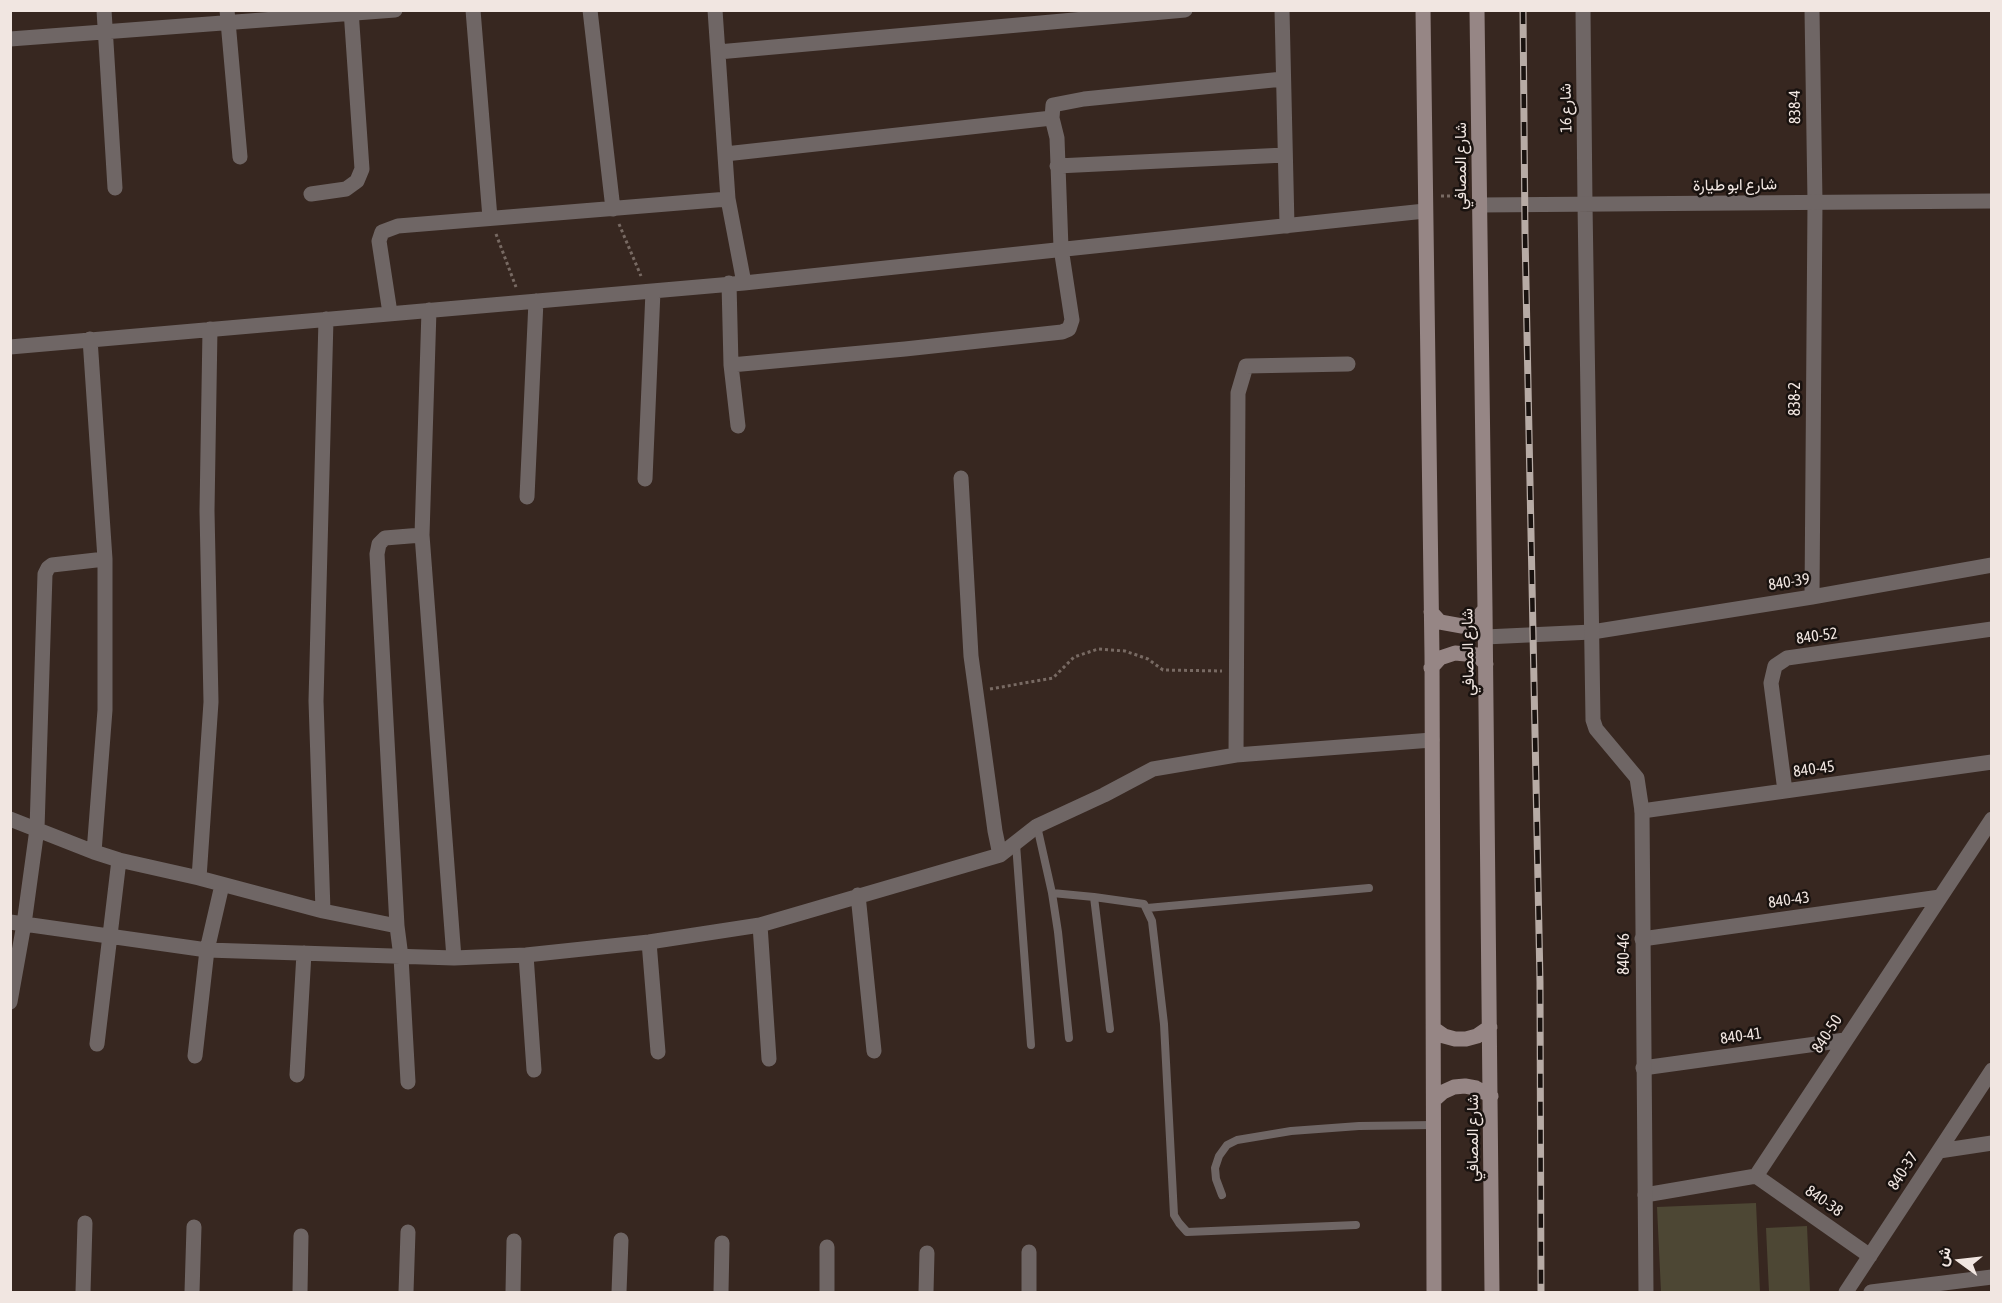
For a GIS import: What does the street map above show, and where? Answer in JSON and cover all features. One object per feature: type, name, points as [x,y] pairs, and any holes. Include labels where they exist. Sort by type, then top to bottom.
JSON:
[{"type":"main road","points":[[1423,10],[1431,612],[1434,1293]]},
{"type":"main road","name":"شارع المصافي","points":[[1477,10],[1492,1293]]},
{"type":"main road","points":[[1431,612],[1440,622],[1462,626],[1476,620],[1485,609]]},
{"type":"main road","points":[[1431,668],[1440,658],[1455,653],[1477,655],[1486,664]]},
{"type":"main road","points":[[1434,1029],[1444,1036],[1466,1039],[1477,1036],[1490,1027]]},
{"type":"main road","points":[[1434,1100],[1443,1092],[1465,1086],[1476,1088],[1491,1096]]},
{"type":"street","points":[[104,10],[115,188]]},
{"type":"street","points":[[10,39],[106,32],[228,17],[395,10]]},
{"type":"street","points":[[473,10],[490,218]]},
{"type":"street","points":[[590,10],[613,209]]},
{"type":"street","points":[[715,10],[728,199],[737,283],[731,365],[738,426]]},
{"type":"street","points":[[718,52],[1185,10]]},
{"type":"street","points":[[1282,10],[1287,226]]},
{"type":"street","name":"شارع 16","points":[[1583,10],[1592,632]]},
{"type":"street","name":"838-4","points":[[1812,10],[1815,202]]},
{"type":"street","points":[[311,194],[346,189],[357,181],[362,169],[351,12]]},
{"type":"street","points":[[228,17],[240,157]]},
{"type":"street","points":[[731,365],[905,349],[1062,332],[1069,329],[1072,320],[1061,248],[1057,138],[1052,118],[1053,105],[1084,99],[1283,79]]},
{"type":"street","points":[[725,154],[1052,118]]},
{"type":"street","points":[[1057,166],[1285,155]]},
{"type":"street","points":[[390,313],[379,241],[382,232],[398,226],[728,199]]},
{"type":"street","name":"شارع ابو طيارة","points":[[1479,201],[1585,204],[1992,201]]},
{"type":"street","name":"838-2","points":[[1812,597],[1815,202]]},
{"type":"street","points":[[10,347],[737,283],[1287,226],[1425,203]]},
{"type":"street","points":[[645,479],[650,291]]},
{"type":"street","points":[[527,497],[529,301]]},
{"type":"street","points":[[429,310],[422,535],[454,958]]},
{"type":"street","points":[[323,911],[316,701],[326,319]]},
{"type":"street","points":[[199,878],[211,702],[207,511],[210,329]]},
{"type":"street","points":[[90,339],[105,559],[105,710],[94,852]]},
{"type":"street","points":[[1236,755],[1239,393],[1246,366],[1348,364]]},
{"type":"street","points":[[961,478],[971,656],[1000,855]]},
{"type":"street","points":[[408,1082],[401,957],[397,926],[377,554],[379,544],[385,538],[422,535]]},
{"type":"street","points":[[10,1002],[17,923],[37,829],[45,574],[52,565],[105,559]]},
{"type":"street","name":"840-39","points":[[1485,636],[1592,632],[1812,597],[1992,565]]},
{"type":"street","name":"840-52","points":[[1785,791],[1771,683],[1775,666],[1787,658],[1992,629]]},
{"type":"street","name":"840-46","points":[[1592,632],[1593,720],[1596,729],[1637,778],[1642,811],[1646,1293]]},
{"type":"street","points":[[17,923],[207,950],[401,957],[454,958],[526,955],[648,942],[760,925],[1000,855],[1037,826],[1153,769],[1236,755],[1432,740]]},
{"type":"street","name":"840-45","points":[[1642,811],[1992,762]]},
{"type":"street","points":[[10,819],[119,860],[199,878],[323,911],[397,926]]},
{"type":"street","name":"840-50","points":[[1756,1176],[1992,819]]},
{"type":"street","points":[[97,1044],[119,860]]},
{"type":"street","points":[[195,1056],[207,950],[222,885]]},
{"type":"street","points":[[858,895],[874,1051]]},
{"type":"street","name":"840-43","points":[[1642,939],[1940,897]]},
{"type":"street","points":[[760,925],[769,1059]]},
{"type":"street","points":[[648,942],[658,1052]]},
{"type":"street","points":[[297,1075],[304,953]]},
{"type":"street","points":[[526,955],[534,1070]]},
{"type":"street","name":"840-41","points":[[1643,1068],[1845,1040]]},
{"type":"street","name":"840-37","points":[[1846,1293],[1992,1070]]},
{"type":"street","points":[[1938,1150],[1992,1143]]},
{"type":"street","points":[[1645,1195],[1756,1176]]},
{"type":"street","name":"840-38","points":[[1756,1176],[1870,1256]]},
{"type":"street","points":[[83,1293],[85,1223]]},
{"type":"street","points":[[192,1293],[194,1227]]},
{"type":"street","points":[[406,1293],[408,1232]]},
{"type":"street","points":[[300,1293],[301,1236]]},
{"type":"street","points":[[513,1293],[514,1240]]},
{"type":"street","points":[[619,1293],[621,1240]]},
{"type":"street","points":[[721,1293],[722,1243]]},
{"type":"street","points":[[826,1293],[827,1247]]},
{"type":"street","points":[[1029,1252],[1029,1293]]},
{"type":"street","points":[[926,1293],[927,1253]]},
{"type":"street","points":[[1871,1293],[1992,1277]]},
{"type":"lane","points":[[1037,826],[1058,932],[1069,1038]]},
{"type":"lane","points":[[1016,844],[1031,1045]]},
{"type":"lane","points":[[1147,908],[1369,888]]},
{"type":"lane","points":[[1052,893],[1144,904],[1147,908],[1152,921],[1164,1024],[1174,1215],[1187,1232],[1356,1225]]},
{"type":"lane","points":[[1094,897],[1110,1029]]},
{"type":"lane","points":[[1222,1196],[1215,1168],[1219,1156],[1227,1145],[1237,1140],[1291,1131],[1434,1125]]},
{"type":"path","points":[[1425,203],[1479,201]]},
{"type":"path","points":[[613,209],[650,291]]},
{"type":"path","points":[[490,218],[529,301]]},
{"type":"path","points":[[976,691],[1053,678],[1074,657],[1098,649],[1125,651],[1148,659],[1163,670],[1236,672]]},
{"type":"shaded area","points":[[1756,1203],[1760,1292],[1661,1292],[1657,1207]]},
{"type":"shaded area","points":[[1807,1226],[1810,1292],[1769,1292],[1766,1228]]},
{"type":"railway","points":[[1523,10],[1525,234],[1540,982],[1541,1292]]}]
